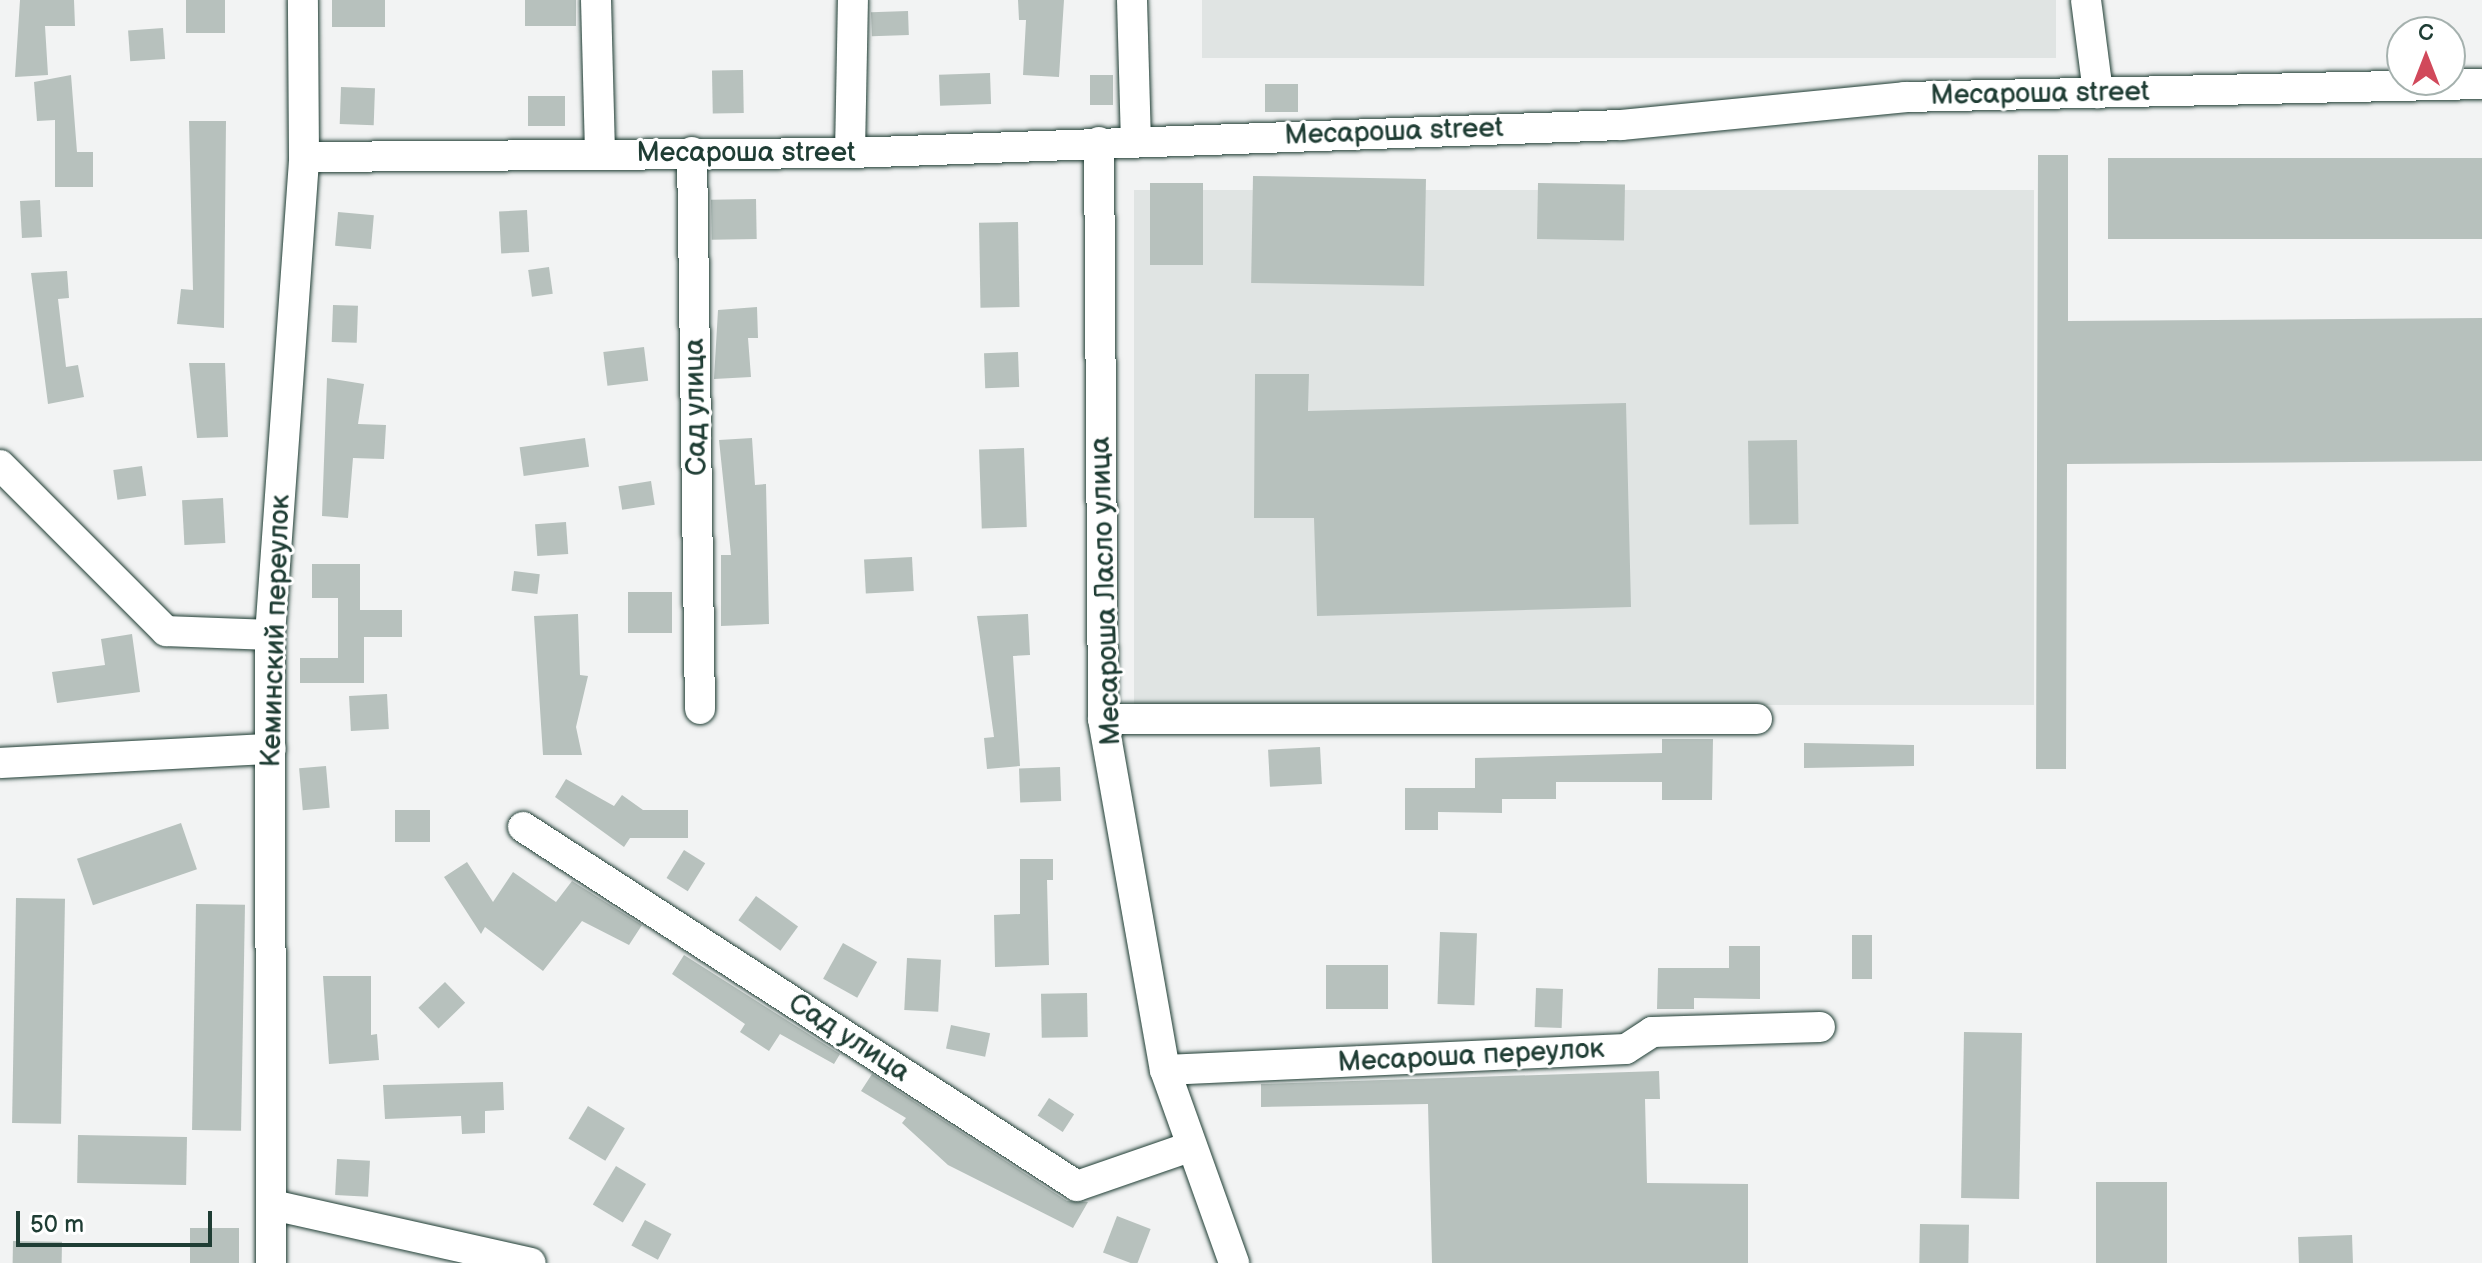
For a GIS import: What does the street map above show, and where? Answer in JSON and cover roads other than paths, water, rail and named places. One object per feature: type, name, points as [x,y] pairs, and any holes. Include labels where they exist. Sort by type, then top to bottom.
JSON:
[{"type":"street","name":"Кеминский переулок","points":[[271,1263],[270,635],[304,157],[303,0]]},
{"type":"street","points":[[596,0],[600,153]]},
{"type":"street","points":[[850,153],[853,0]]},
{"type":"street","points":[[1132,0],[1136,140]]},
{"type":"street","points":[[2086,0],[2098,93]]},
{"type":"street","name":"Месароша street","points":[[304,157],[850,153],[1136,140],[1621,125],[1905,97],[2482,84]]},
{"type":"street","name":"Месароша Ласло улица","points":[[1099,142],[1103,719],[1165,1070],[1187,1148],[1234,1263]]},
{"type":"street","name":"Сад улица","points":[[692,152],[700,709]]},
{"type":"street","points":[[0,465],[166,631],[270,635]]},
{"type":"street","points":[[1103,719],[1757,719]]},
{"type":"street","points":[[0,763],[271,749]]},
{"type":"street","name":"Сад улица","points":[[523,827],[1077,1186],[1187,1148]]},
{"type":"street","name":"Месароша переулок","points":[[1165,1070],[1626,1049],[1652,1032],[1820,1027]]},
{"type":"street","points":[[272,1205],[531,1263]]}]
